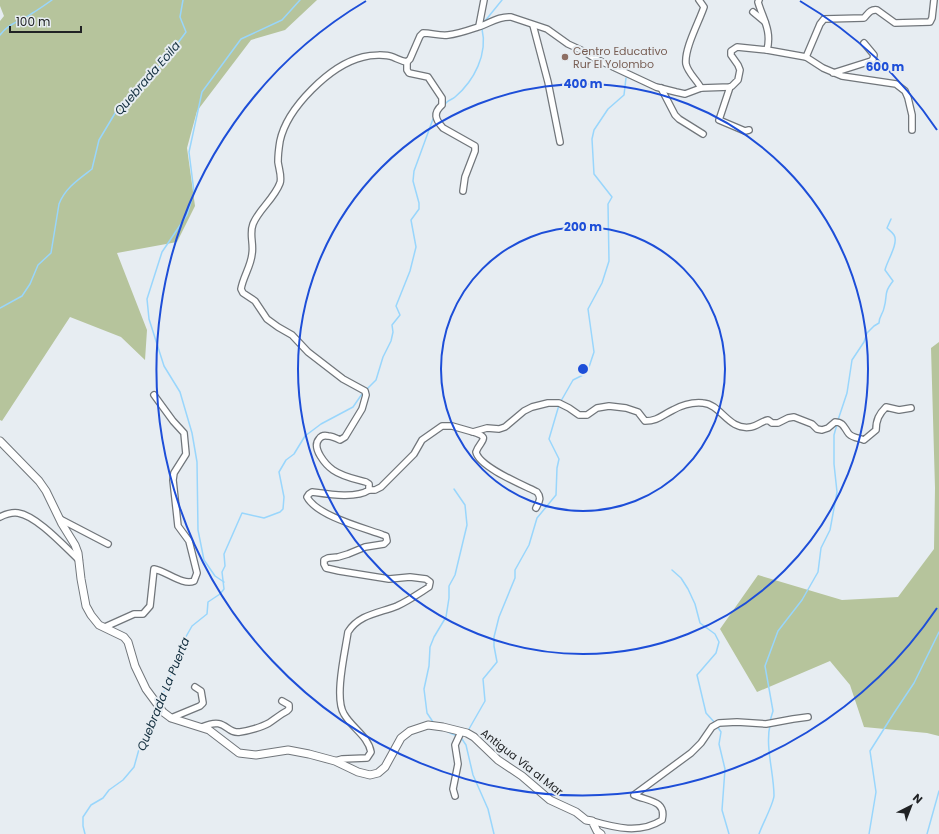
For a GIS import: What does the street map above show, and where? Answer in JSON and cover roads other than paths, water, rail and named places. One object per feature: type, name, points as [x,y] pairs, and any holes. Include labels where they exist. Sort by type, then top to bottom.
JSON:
[{"type":"main road","name":"Antigua Vía al Mar","points":[[0,441],[39,481],[52,500],[60,519],[75,545],[79,560],[86,606],[99,625],[118,633],[128,642],[140,678],[153,699],[171,718],[202,727],[216,734],[239,753],[256,755],[288,750],[335,761],[364,774],[375,774],[386,767],[401,738],[410,731],[422,726],[435,725],[468,733],[494,756],[522,776],[550,800],[576,812],[586,820],[592,821],[597,831],[601,834]]},
{"type":"street","points":[[479,26],[484,0]]},
{"type":"street","points":[[699,0],[704,7],[690,44],[686,65],[701,88]]},
{"type":"street","points":[[759,0],[758,2],[767,23],[769,38],[767,50]]},
{"type":"street","points":[[806,58],[820,24],[824,19],[864,18],[871,10],[874,9],[895,23],[930,22],[932,18],[934,0]]},
{"type":"street","points":[[753,12],[767,23]]},
{"type":"street","points":[[463,191],[465,177],[475,151],[475,146],[443,128],[435,114],[442,105],[442,98],[428,77],[409,73],[407,70],[407,62],[423,33],[439,36],[449,35],[479,26],[497,18],[511,17],[547,29],[568,44],[594,58],[661,88],[685,94],[701,88],[730,87]]},
{"type":"street","points":[[533,25],[548,82],[560,142]]},
{"type":"street","points":[[832,73],[871,61],[874,55],[864,43]]},
{"type":"street","points":[[749,130],[745,131],[720,120],[730,87],[738,80],[740,76],[738,65],[731,55],[731,51],[737,47],[767,50],[806,58],[832,73],[842,76],[896,84],[901,87],[908,98],[911,109],[912,130]]},
{"type":"street","points":[[369,490],[369,484],[366,482],[340,474],[332,469],[324,461],[317,446],[318,440],[323,436],[340,440],[345,437],[362,410],[366,395],[365,391],[343,379],[308,352],[292,335],[267,319],[255,301],[243,293],[241,289],[253,254],[251,233],[253,225],[265,205],[274,194],[280,182],[278,162],[280,141],[294,111],[322,79],[345,65],[369,56],[393,57],[400,61],[407,62]]},
{"type":"street","points":[[661,88],[675,115],[703,134]]},
{"type":"street","points":[[105,627],[134,614],[143,614],[147,611],[150,606],[154,570],[170,575],[186,583],[194,581],[196,577],[196,566],[189,541],[178,526],[173,480],[174,473],[186,454],[184,433],[154,395]]},
{"type":"street","points":[[473,432],[481,429],[505,427],[524,411],[532,407],[548,403],[559,403],[579,415],[587,415],[597,408],[608,406],[626,408],[638,412],[645,421],[654,421],[683,406],[706,403],[732,424],[742,427],[751,427],[768,420],[772,423],[778,424],[788,418],[794,417],[812,424],[817,429],[822,430],[837,422],[844,425],[849,434],[864,440],[876,430],[878,417],[886,407],[899,410],[911,408]]},
{"type":"street","points":[[335,761],[342,759],[367,758],[371,752],[368,743],[348,720],[341,707],[340,690],[348,632],[354,625],[372,613],[401,604],[430,585],[430,582],[426,579],[410,577],[389,579],[326,568],[324,560],[328,558],[338,557],[365,547],[384,544],[387,539],[386,536],[345,522],[325,513],[309,501],[307,497],[309,494],[312,492],[341,495],[375,490],[414,454],[422,440],[442,426],[452,426],[483,435],[484,439],[476,452],[480,460],[500,474],[536,492],[541,499],[536,508]]},
{"type":"street","points":[[0,517],[7,514],[18,513],[28,516],[37,521],[79,560]]},
{"type":"street","points":[[60,519],[108,544]]},
{"type":"street","points":[[171,718],[200,706],[203,703],[201,691],[195,687]]},
{"type":"street","points":[[202,727],[209,724],[218,723],[236,732],[254,728],[269,723],[287,711],[289,709],[289,705],[282,701]]},
{"type":"street","points":[[592,821],[621,829],[643,828],[656,824],[662,820],[664,814],[662,807],[659,804],[634,795],[691,753],[701,743],[712,727],[719,723],[744,722],[766,724],[793,718],[808,717]]},
{"type":"street","points":[[455,796],[453,789],[458,764],[455,745],[461,732]]},
{"type":"waterway","points":[[0,35],[11,25],[27,17],[52,0]]},
{"type":"waterway","name":"Quebrada Eoila","points":[[0,308],[22,296],[30,284],[38,265],[51,253],[59,204],[65,193],[73,184],[92,169],[99,140],[117,110],[163,63],[186,32],[180,17],[183,0]]},
{"type":"waterway","name":"Quebrada La Puerta","points":[[224,582],[215,576],[204,560],[198,530],[197,462],[192,433],[180,392],[164,366],[149,319],[147,299],[162,252],[187,215],[194,192],[189,152],[202,92],[241,39],[282,20],[300,0]]},
{"type":"waterway","points":[[485,21],[502,0]]},
{"type":"waterway","points":[[438,115],[446,103],[462,91],[478,66],[483,48],[482,29]]},
{"type":"waterway","points":[[561,401],[573,380],[587,373],[594,352],[588,309],[602,283],[609,261],[608,204],[612,197],[594,174],[592,139],[594,130],[608,109],[624,95],[626,78]]},
{"type":"waterway","points":[[366,390],[376,380],[383,357],[391,341],[393,332],[392,325],[400,315],[396,306],[410,271],[416,247],[411,220],[419,209],[419,203],[413,181],[414,171],[433,119]]},
{"type":"waterway","points":[[838,420],[847,393],[852,360],[864,342],[867,333],[879,323],[887,292],[893,281],[885,270],[895,243],[894,235],[887,228],[891,219]]},
{"type":"waterway","points":[[159,702],[168,683],[179,649],[192,626],[207,614],[208,602],[220,594],[224,589],[222,572],[225,566],[224,554],[242,513],[264,518],[280,512],[283,509],[284,497],[279,472],[286,460],[294,454],[305,436],[321,424],[353,407],[362,394]]},
{"type":"waterway","points":[[469,729],[485,701],[483,679],[497,662],[494,637],[499,617],[515,578],[515,570],[529,545],[537,518],[556,495],[557,468],[559,459],[549,439],[559,405]]},
{"type":"waterway","points":[[770,721],[773,711],[765,666],[778,631],[802,600],[818,572],[821,548],[830,530],[837,492],[834,464],[834,435],[837,424]]},
{"type":"waterway","points":[[433,722],[427,713],[424,689],[429,666],[430,647],[446,617],[449,586],[455,575],[467,525],[465,505],[454,489]]},
{"type":"waterway","points":[[672,570],[681,578],[688,589],[695,604],[700,623],[715,634],[719,642],[716,653],[697,675],[706,713],[715,723]]},
{"type":"waterway","points":[[869,834],[876,792],[870,751],[914,683],[939,632]]},
{"type":"waterway","name":"Quebrada La Puerta","points":[[85,834],[83,817],[91,805],[103,798],[109,790],[123,780],[134,767],[141,742],[157,707]]},
{"type":"waterway","points":[[759,834],[774,796],[769,751],[770,725]]},
{"type":"waterway","points":[[717,726],[721,732],[719,744],[725,769],[722,810],[729,834]]},
{"type":"waterway","points":[[448,732],[457,736]]},
{"type":"waterway","points":[[462,739],[466,745],[473,775],[488,809],[494,834]]},
{"type":"waterway","points":[[927,834],[939,791]]},
{"type":"place","name":"Centro Educativo Rur El Yolombo","points":[[565,57]]}]
